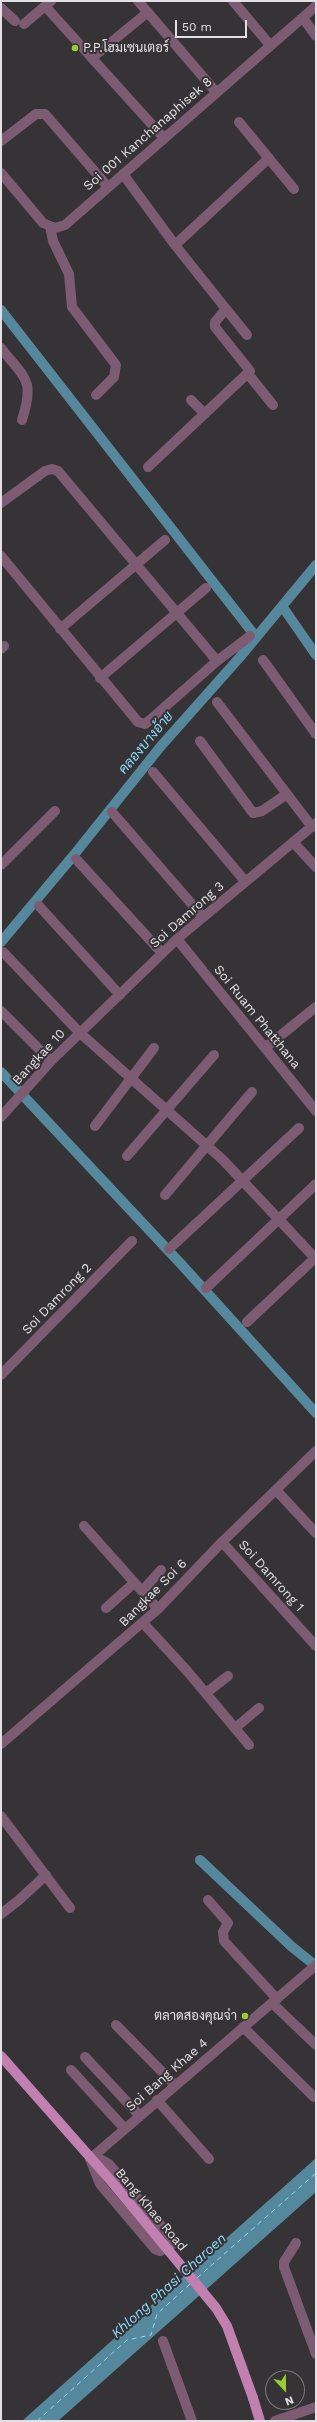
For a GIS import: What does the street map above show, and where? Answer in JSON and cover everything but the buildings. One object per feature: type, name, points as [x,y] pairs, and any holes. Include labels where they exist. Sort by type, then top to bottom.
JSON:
[{"type":"main road","name":"Bang Khae Road","points":[[1,2056],[90,2159],[112,2182],[216,2308],[227,2326],[260,2421]]},
{"type":"street","points":[[138,1],[216,92]]},
{"type":"street","points":[[233,1],[270,45]]},
{"type":"street","points":[[1,8],[19,22],[48,4],[92,58],[164,138]]},
{"type":"street","name":"Soi 001 Kanchanaphisek 8","points":[[50,226],[60,227],[64,225],[316,6]]},
{"type":"street","points":[[92,58],[148,12]]},
{"type":"street","points":[[303,18],[316,36]]},
{"type":"street","points":[[1,141],[36,114],[45,114],[108,187]]},
{"type":"street","points":[[239,122],[294,190]]},
{"type":"street","points":[[175,245],[269,158]]},
{"type":"street","points":[[1,174],[43,223],[50,226],[53,241],[69,274],[72,308],[116,365],[114,377],[96,395]]},
{"type":"street","points":[[123,174],[175,245],[248,335]]},
{"type":"street","points":[[148,467],[248,374],[249,367],[215,326],[215,322],[226,309]]},
{"type":"street","points":[[1,348],[25,378],[29,388],[29,397],[22,420]]},
{"type":"street","points":[[248,374],[273,405]]},
{"type":"street","points":[[191,400],[205,414]]},
{"type":"street","points":[[1,503],[45,471],[52,469],[58,471],[135,566],[217,661]]},
{"type":"street","points":[[60,629],[165,540]]},
{"type":"street","points":[[1,556],[100,678],[138,722],[145,724],[217,661],[250,636]]},
{"type":"street","points":[[100,678],[206,588]]},
{"type":"street","points":[[263,660],[316,734]]},
{"type":"street","points":[[217,702],[287,794],[314,825]]},
{"type":"street","points":[[200,741],[253,812],[262,811],[287,794]]},
{"type":"street","points":[[153,772],[245,881]]},
{"type":"street","points":[[1,865],[55,811]]},
{"type":"street","points":[[112,812],[203,917]]},
{"type":"street","name":"Soi Damrong 3","points":[[80,1033],[177,939],[314,825]]},
{"type":"street","points":[[293,842],[316,866]]},
{"type":"street","points":[[76,859],[162,953]]},
{"type":"street","points":[[39,906],[120,995]]},
{"type":"street","name":"Soi Ruam Phatthana","points":[[177,939],[316,1111]]},
{"type":"street","points":[[4,952],[80,1033],[205,1144],[243,1181],[316,1258],[247,1322]]},
{"type":"street","points":[[265,1048],[316,1007]]},
{"type":"street","points":[[1,1011],[51,1061]]},
{"type":"street","name":"Bangkae 10","points":[[1,1117],[51,1061],[80,1033]]},
{"type":"street","points":[[95,1126],[154,1048]]},
{"type":"street","points":[[127,1156],[168,1111],[214,1055]]},
{"type":"street","points":[[164,1195],[205,1144],[252,1092]]},
{"type":"street","points":[[170,1249],[299,1128]]},
{"type":"street","points":[[206,1288],[316,1184]]},
{"type":"street","name":"Soi Damrong 2","points":[[1,1376],[132,1241]]},
{"type":"street","name":"Bangkae Soi 6","points":[[1,1744],[143,1623],[222,1542],[316,1451]]},
{"type":"street","points":[[276,1490],[316,1533]]},
{"type":"street","points":[[84,1526],[158,1609]]},
{"type":"street","name":"Soi Damrong 1","points":[[222,1542],[316,1646]]},
{"type":"street","points":[[142,1591],[161,1570]]},
{"type":"street","points":[[106,1608],[134,1583]]},
{"type":"street","points":[[143,1623],[249,1745]]},
{"type":"street","points":[[206,1694],[228,1676]]},
{"type":"street","points":[[235,1728],[259,1708]]},
{"type":"street","points":[[1,1816],[70,1908]]},
{"type":"street","points":[[1,1914],[19,1900],[46,1875]]},
{"type":"street","points":[[208,1900],[228,1922],[223,1932],[224,1941],[274,2001],[316,2045]]},
{"type":"street","name":"Soi Bang Khae 4","points":[[90,2159],[316,1965]]},
{"type":"street","points":[[116,2025],[175,2085]]},
{"type":"street","points":[[243,2027],[314,2097]]},
{"type":"street","points":[[85,2057],[140,2116]]},
{"type":"street","points":[[71,2070],[125,2129]]},
{"type":"street","points":[[157,2100],[209,2159]]},
{"type":"street","points":[[90,2159],[102,2160],[109,2164],[170,2236],[170,2245],[160,2252],[156,2249],[100,2184],[90,2159]]},
{"type":"street","points":[[296,2243],[284,2262],[284,2267],[316,2354]]},
{"type":"street","points":[[163,2340],[192,2421]]},
{"type":"street","points":[[275,2421],[316,2407]]},
{"type":"water","points":[[316,2158],[316,2192],[58,2421],[22,2421]]},
{"type":"waterway","points":[[1,310],[256,637]]},
{"type":"waterway","name":"คลองบางอ้าย","points":[[1,942],[73,856],[161,746],[240,657],[316,565]]},
{"type":"waterway","points":[[282,606],[316,655]]},
{"type":"waterway","points":[[1,1072],[181,1264],[316,1413]]},
{"type":"waterway","points":[[200,1860],[291,1946],[316,1966]]},
{"type":"ferry route","points":[[197,2278],[316,2173]]},
{"type":"ferry route","points":[[37,2421],[127,2340],[151,2335],[157,2314],[190,2284]]},
{"type":"place","name":"P.P.โฮมเซนเตอร์","points":[[75,48]]},
{"type":"place","name":"ตลาดสองคุณจ่า","points":[[245,2016]]},
{"type":"water label","name":"Khlong Phasi Charoen","points":[[169,2286]]}]
